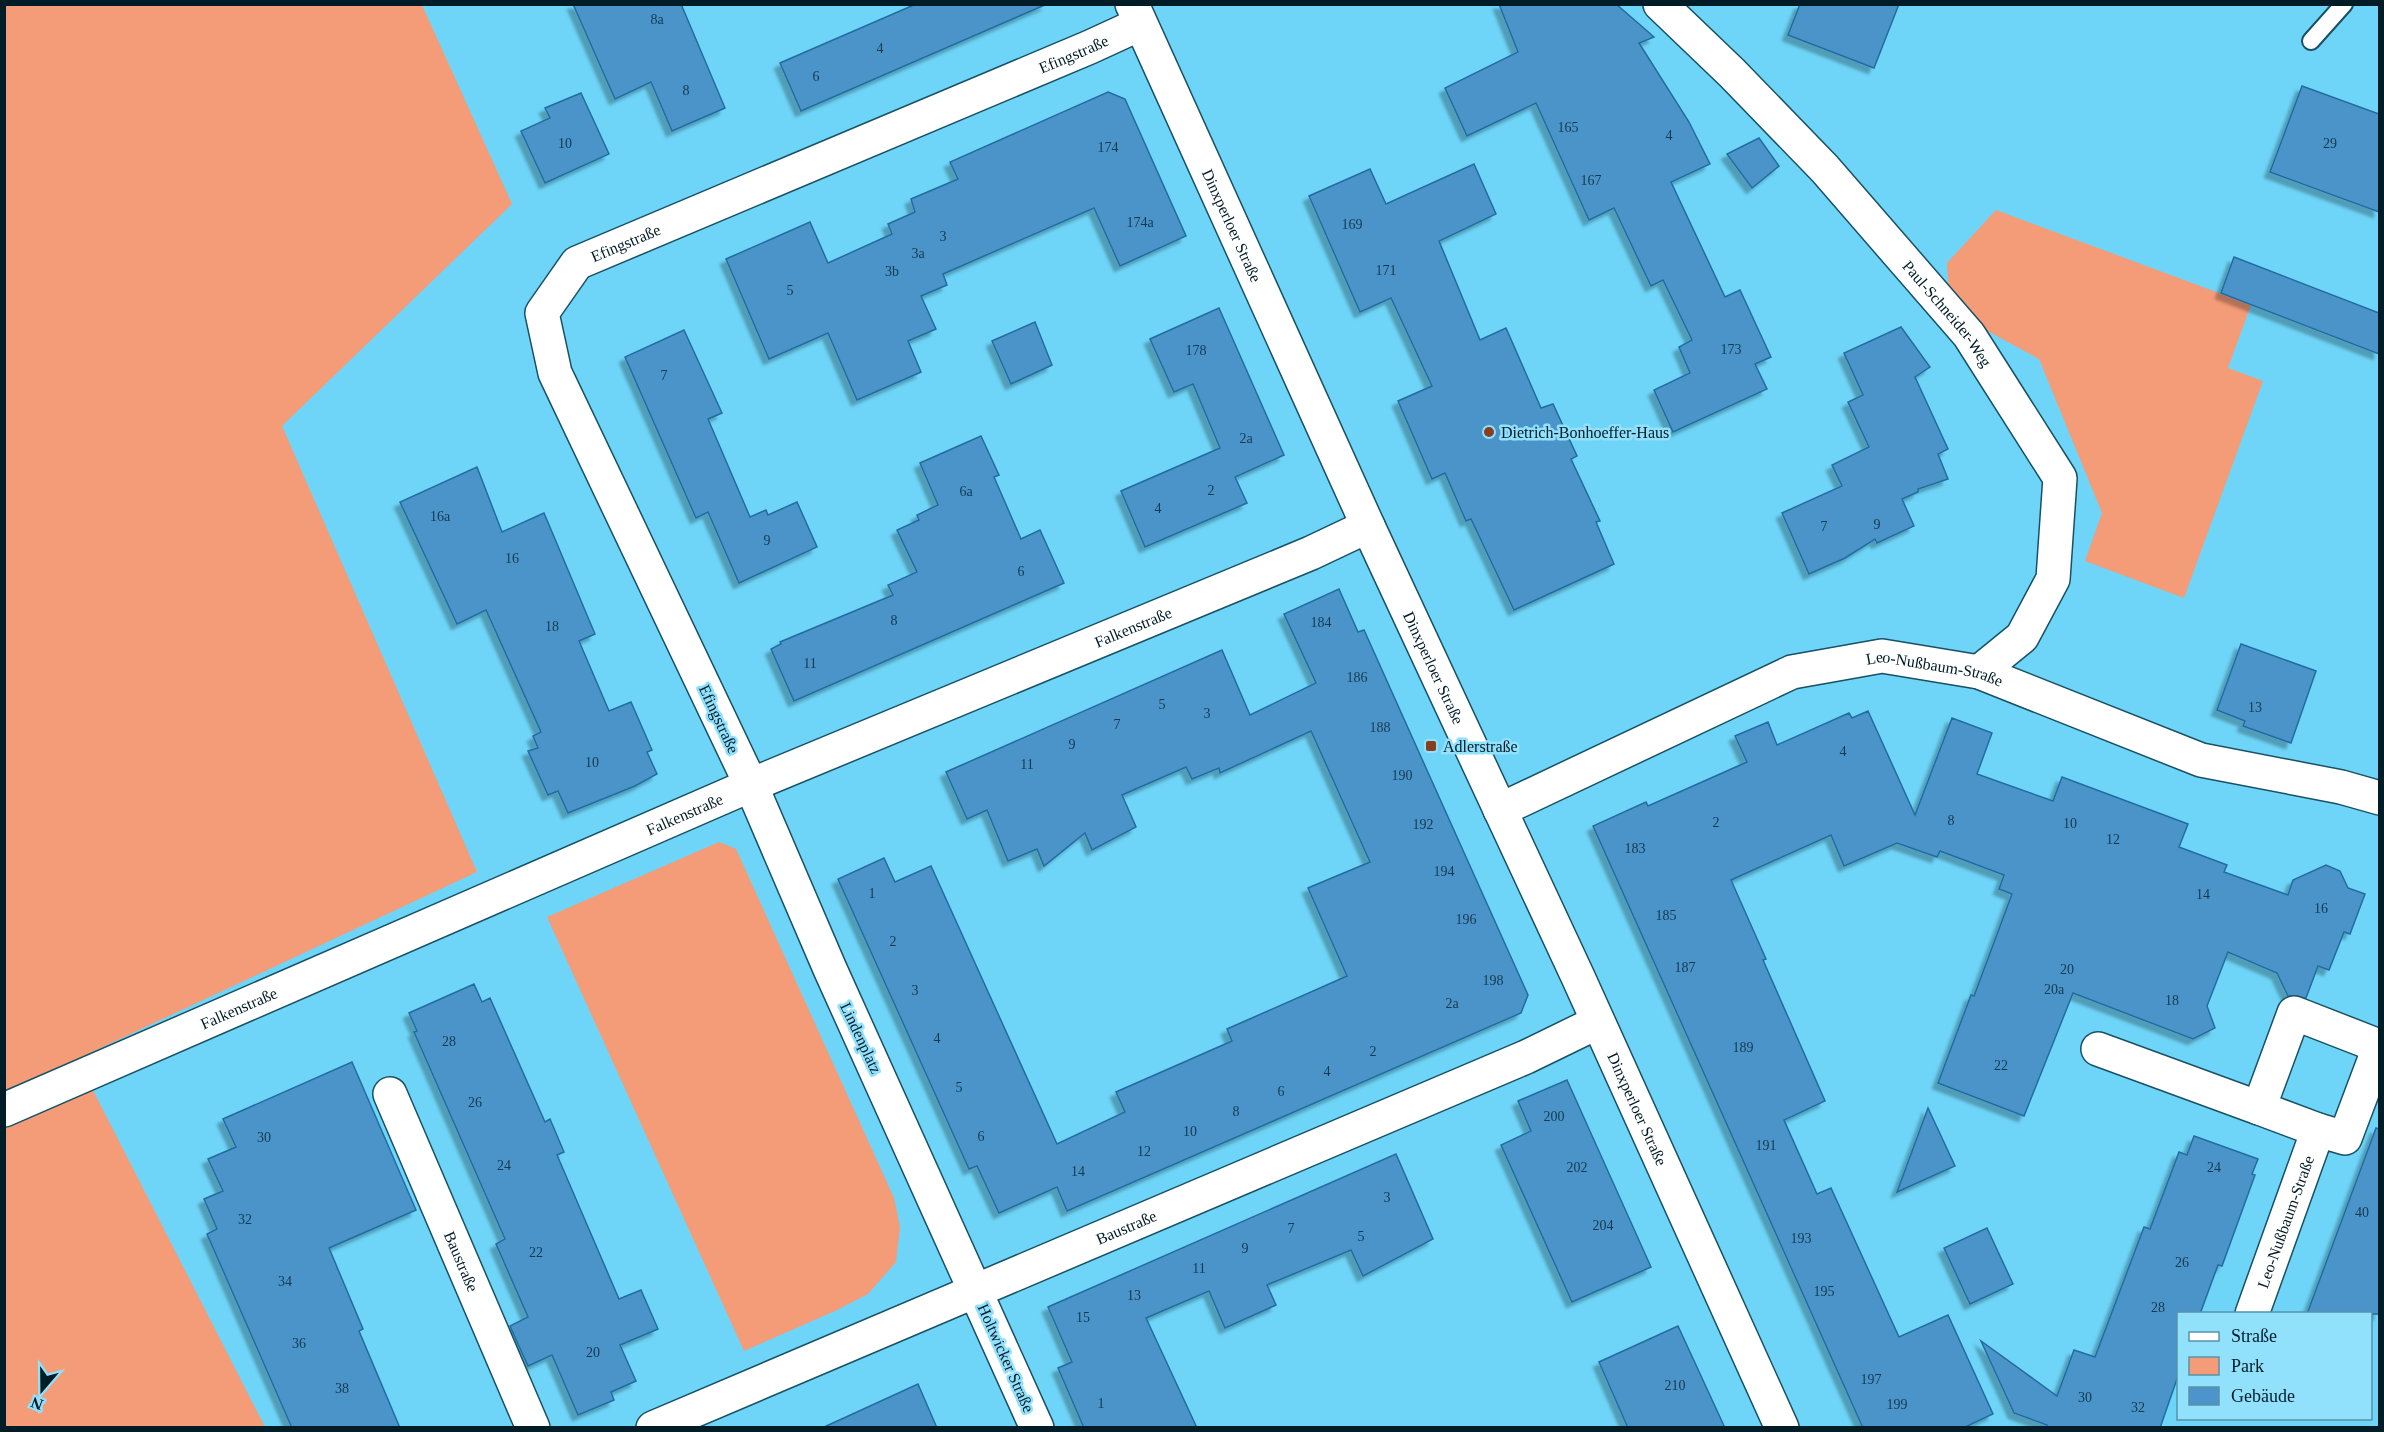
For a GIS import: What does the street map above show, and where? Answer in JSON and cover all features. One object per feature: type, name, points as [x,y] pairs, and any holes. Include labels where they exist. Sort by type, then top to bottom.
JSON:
[{"type":"street","name":"Paul-Schneider-Weg","points":[[1660,4],[1732,73],[1825,169],[1970,335],[2060,478],[2053,579],[2022,637],[1979,672]]},
{"type":"street","name":"Dinxperloer Straße","points":[[1136,14],[1782,1428]]},
{"type":"street","name":"Efingstraße","points":[[751,785],[555,373],[542,313],[576,263],[1068,57],[1136,14]]},
{"type":"street","name":"Falkenstraße","points":[[4,1110],[751,785],[1311,553],[1368,526]]},
{"type":"street","name":"Leo-Nußbaum-Straße","points":[[1500,810],[1792,672],[1882,656],[1979,672],[2201,760],[2341,786],[2379,798]]},
{"type":"street","name":"Lindenplatz","points":[[751,785],[830,969],[975,1289]]},
{"type":"street","points":[[2098,1049],[2318,1130],[2345,1138],[2379,1046],[2294,1013],[2259,1108]]},
{"type":"street","name":"Baustraße","points":[[653,1428],[975,1289],[1526,1057],[1598,1022]]},
{"type":"street","name":"Baustraße","points":[[390,1094],[532,1428]]},
{"type":"street","name":"Leo-Nußbaum-Straße","points":[[2253,1312],[2318,1130]]},
{"type":"street","name":"Holtwicker Straße","points":[[975,1289],[1037,1428]]},
{"type":"lane","points":[[2311,41],[2344,4]]},
{"type":"green space","points":[[5,5],[422,5],[512,204],[282,426],[477,872],[77,1059],[265,1427],[5,1428]]},
{"type":"green space","points":[[1996,210],[2251,305],[2228,368],[2263,381],[2184,598],[2085,561],[2102,513],[2039,359],[1958,315],[1949,298],[1947,263]]},
{"type":"green space","points":[[719,842],[736,849],[894,1198],[900,1227],[896,1262],[868,1294],[744,1351],[547,917]]},
{"type":"building","points":[[573,4],[681,4],[725,108],[672,131],[651,82],[615,99]]},
{"type":"building","points":[[916,4],[1047,4],[801,111],[780,63]]},
{"type":"building","points":[[1499,4],[1616,4],[1654,37],[1639,43],[1689,122],[1710,164],[1671,182],[1725,297],[1740,290],[1771,357],[1755,364],[1767,389],[1673,432],[1654,390],[1690,373],[1679,347],[1692,340],[1663,280],[1651,286],[1614,208],[1589,220],[1536,103],[1467,136],[1445,88],[1518,52]]},
{"type":"building","points":[[1800,4],[1899,4],[1874,68],[1788,35]]},
{"type":"building","points":[[2302,86],[2379,114],[2379,212],[2270,172]]},
{"type":"building","points":[[1108,92],[1125,99],[1186,236],[1120,266],[1094,208],[943,274],[947,285],[921,296],[936,329],[908,341],[921,372],[857,400],[828,333],[769,359],[726,259],[810,222],[828,263],[892,234],[888,224],[915,212],[911,199],[958,179],[950,162]]},
{"type":"building","points":[[581,93],[609,154],[545,183],[521,131],[550,118],[545,108]]},
{"type":"building","points":[[1759,138],[1779,166],[1752,188],[1727,154]]},
{"type":"building","points":[[1474,164],[1496,214],[1439,241],[1480,340],[1506,328],[1541,408],[1553,404],[1577,456],[1571,459],[1600,521],[1596,522],[1614,564],[1514,610],[1471,519],[1466,521],[1445,473],[1432,479],[1398,401],[1432,386],[1391,298],[1360,312],[1309,196],[1370,169],[1386,204]]},
{"type":"building","points":[[2234,257],[2379,313],[2379,354],[2221,293]]},
{"type":"building","points":[[1219,308],[1284,455],[1235,477],[1247,503],[1145,547],[1121,491],[1220,448],[1193,384],[1174,392],[1150,339]]},
{"type":"building","points":[[1035,322],[1052,365],[1011,384],[992,341]]},
{"type":"building","points":[[1901,327],[1930,367],[1915,377],[1948,449],[1938,454],[1948,479],[1918,489],[1918,492],[1902,499],[1914,526],[1877,543],[1875,539],[1845,558],[1809,574],[1782,513],[1842,486],[1832,465],[1869,447],[1848,402],[1863,395],[1844,353]]},
{"type":"building","points":[[684,330],[722,413],[708,419],[750,517],[766,510],[768,515],[797,502],[817,547],[739,583],[708,512],[696,518],[625,357]]},
{"type":"building","points":[[981,436],[999,475],[994,477],[1021,539],[1040,530],[1064,583],[794,701],[771,649],[781,644],[780,642],[893,595],[888,585],[917,572],[897,530],[919,520],[917,515],[938,505],[920,463]]},
{"type":"building","points":[[477,467],[502,532],[544,513],[595,634],[579,641],[609,711],[631,702],[652,750],[647,752],[657,774],[635,786],[568,813],[558,791],[548,795],[528,751],[538,748],[533,736],[541,732],[486,610],[457,624],[400,502]]},
{"type":"building","points":[[1339,589],[1358,632],[1364,630],[1528,995],[1521,1013],[1067,1211],[1057,1187],[999,1213],[977,1166],[969,1169],[838,879],[884,858],[895,882],[931,866],[1057,1144],[1125,1112],[1116,1092],[1232,1041],[1227,1029],[1347,976],[1308,888],[1370,862],[1311,731],[1220,773],[1219,768],[1192,779],[1186,767],[1122,795],[1136,827],[1092,850],[1085,833],[1044,866],[1037,849],[1008,861],[987,810],[967,819],[946,772],[1222,650],[1250,715],[1316,683],[1284,614]]},
{"type":"building","points":[[2241,644],[2316,671],[2291,743],[2243,726],[2245,721],[2217,710]]},
{"type":"building","points":[[1868,711],[1915,815],[1952,718],[1992,733],[1977,774],[2053,801],[2062,777],[2188,824],[2179,847],[2227,865],[2224,872],[2288,895],[2293,880],[2326,865],[2340,871],[2348,888],[2365,894],[2350,934],[2344,932],[2329,970],[2318,966],[2306,998],[2288,996],[2277,973],[2228,952],[2207,1006],[2215,1028],[2193,1039],[2073,993],[2024,1116],[1938,1083],[1971,995],[1974,996],[2012,894],[1999,889],[2004,875],[1940,851],[1937,857],[1897,843],[1844,866],[1831,835],[1731,880],[1766,959],[1763,960],[1825,1101],[1784,1120],[1817,1194],[1831,1188],[1899,1337],[1948,1315],[1993,1414],[1963,1428],[1863,1428],[1593,826],[1646,802],[1648,806],[1747,762],[1735,736],[1768,722],[1777,745],[1849,713],[1852,718]]},
{"type":"building","points":[[474,984],[482,1002],[490,998],[545,1122],[550,1119],[564,1152],[557,1155],[619,1299],[641,1290],[658,1329],[620,1345],[636,1381],[611,1392],[614,1400],[578,1415],[552,1355],[528,1366],[510,1326],[528,1317],[496,1244],[505,1239],[414,1032],[417,1031],[409,1013]]},
{"type":"building","points":[[352,1062],[416,1210],[329,1248],[363,1329],[359,1331],[400,1428],[292,1428],[207,1234],[217,1229],[204,1199],[223,1191],[208,1159],[236,1147],[223,1119]]},
{"type":"building","points":[[1567,1080],[1651,1267],[1572,1302],[1501,1145],[1531,1131],[1518,1101]]},
{"type":"building","points":[[1928,1108],[1955,1166],[1897,1192]]},
{"type":"building","points":[[2376,1128],[2379,1129],[2379,1314],[2372,1314],[2372,1312],[2308,1312]]},
{"type":"building","points":[[2194,1136],[2258,1159],[2252,1174],[2255,1175],[2222,1266],[2218,1265],[2201,1312],[2177,1312],[2177,1379],[2160,1428],[2046,1428],[2047,1425],[2014,1413],[1981,1341],[2057,1396],[2074,1350],[2095,1357],[2144,1227],[2150,1229],[2179,1152],[2187,1155]]},
{"type":"building","points":[[1396,1154],[1433,1239],[1363,1276],[1351,1250],[1267,1285],[1276,1305],[1225,1328],[1209,1291],[1146,1318],[1197,1428],[1084,1428],[1058,1368],[1072,1362],[1048,1307]]},
{"type":"building","points":[[1987,1228],[2013,1284],[1970,1304],[1944,1248]]},
{"type":"building","points":[[1678,1326],[1725,1428],[1628,1428],[1599,1362]]},
{"type":"building","points":[[918,1384],[937,1428],[822,1428]]},
{"type":"place","name":"Dietrich-Bonhoeffer-Haus","points":[[1489,432]]},
{"type":"place","name":"Adlerstraße","points":[[1431,746]]}]
